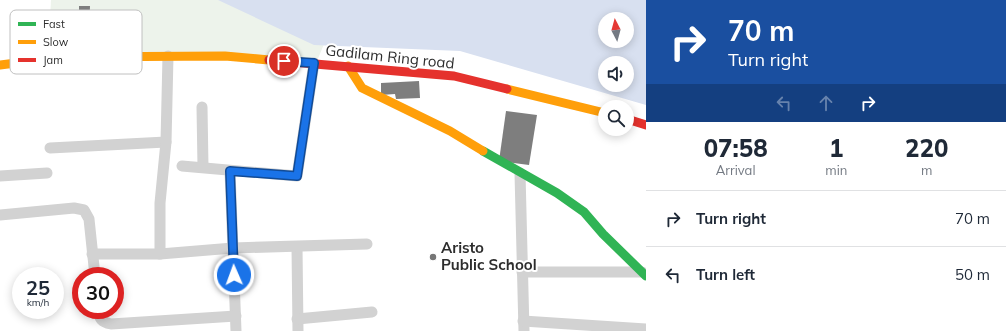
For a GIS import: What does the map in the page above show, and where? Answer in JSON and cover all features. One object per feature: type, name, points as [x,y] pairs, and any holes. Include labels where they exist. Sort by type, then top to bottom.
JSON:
[{"type":"main road","name":"Gadilam Ring road","points":[[142,56],[225,56],[454,76],[598,112]]},
{"type":"main road","name":"Gadilam Ring road","points":[[0,65],[10,64]]},
{"type":"main road","points":[[348,66],[362,88],[450,131],[520,173],[557,193],[584,212],[603,234],[644,274]]},
{"type":"main road","points":[[634,122],[646,125]]},
{"type":"street","points":[[160,254],[160,203],[166,142],[168,56]]},
{"type":"street","points":[[182,166],[297,176],[314,63]]},
{"type":"street","points":[[202,107],[203,167]]},
{"type":"street","points":[[50,148],[166,142]]},
{"type":"street","points":[[230,171],[236,331]]},
{"type":"street","points":[[0,176],[47,172]]},
{"type":"street","points":[[520,173],[524,326],[646,329]]},
{"type":"street","points":[[0,215],[80,209],[89,219],[94,267]]},
{"type":"street","points":[[92,254],[160,254],[233,248],[368,244]]},
{"type":"street","points":[[297,247],[298,331]]},
{"type":"street","points":[[522,272],[644,274]]},
{"type":"street","points":[[297,319],[372,312]]},
{"type":"street","points":[[100,319],[104,323],[111,324],[236,316]]},
{"type":"shaded area","points":[[51,0],[316,0],[339,8],[317,61],[142,58],[142,10],[50,10]]},
{"type":"water","points":[[218,0],[646,0],[646,105],[634,102],[634,100],[629,100],[601,92],[634,92],[634,56],[598,56],[598,91],[460,51],[314,45]]},
{"type":"building","points":[[79,6],[90,6],[90,10],[79,10]]},
{"type":"building","points":[[419,81],[420,98],[396,99],[395,94],[381,95],[381,83]]},
{"type":"building","points":[[506,111],[537,115],[529,165],[499,161]]},
{"type":"traffic: fast","points":[[483,151],[557,193],[584,212],[603,234],[646,276]]},
{"type":"traffic: slow","points":[[142,57],[225,56],[269,60]]},
{"type":"traffic: slow","points":[[0,65],[10,64]]},
{"type":"traffic: slow","points":[[348,66],[362,88],[450,131],[483,151]]},
{"type":"traffic: slow","points":[[507,89],[598,111]]},
{"type":"traffic: jam","points":[[269,60],[454,76],[507,89]]},
{"type":"traffic: jam","points":[[634,121],[646,125]]},
{"type":"place","name":"Aristo Public School","points":[[433,257]]},
{"type":"route","points":[[234,275],[230,171],[297,176],[314,63],[284,61]]}]
